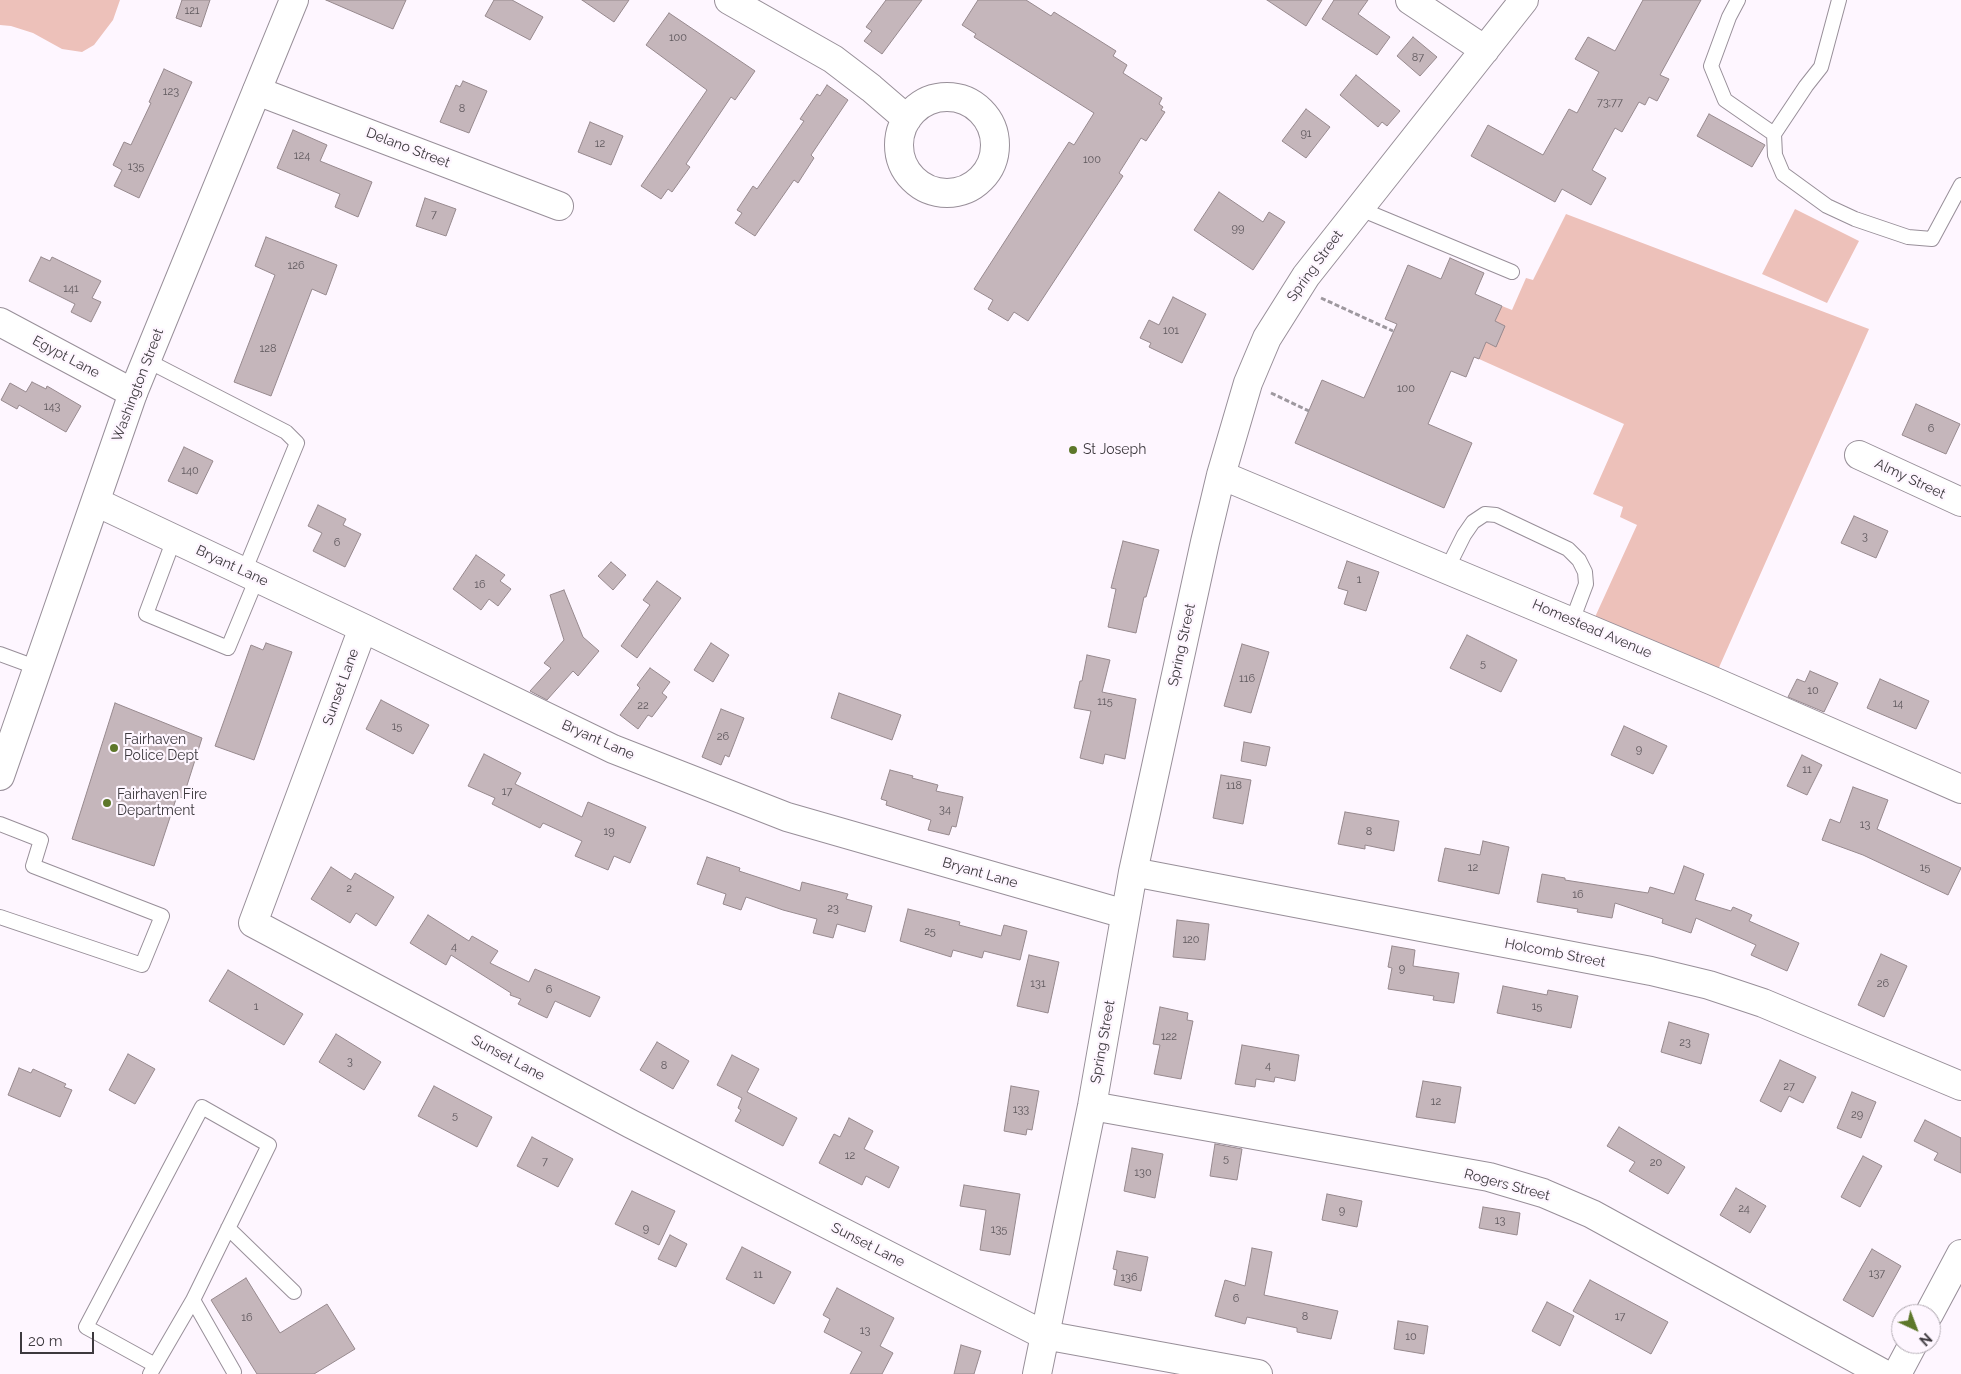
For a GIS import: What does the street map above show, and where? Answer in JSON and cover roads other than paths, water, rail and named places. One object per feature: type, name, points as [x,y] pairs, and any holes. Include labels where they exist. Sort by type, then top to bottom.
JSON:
[{"type":"street","name":"Washington Street","points":[[2,766],[133,393],[294,0]]},
{"type":"street","points":[[729,0],[833,59],[871,88],[906,119]]},
{"type":"street","points":[[1410,0],[1485,50]]},
{"type":"street","name":"Spring Street","points":[[1037,1374],[1092,1106],[1133,872],[1221,475],[1248,383],[1267,338],[1299,287],[1358,208],[1524,0]]},
{"type":"street","name":"Delano Street","points":[[257,91],[559,206]]},
{"type":"street","name":"Egypt Lane","points":[[0,322],[133,393]]},
{"type":"street","name":"Almy Street","points":[[1859,455],[1961,502]]},
{"type":"street","name":"Homestead Avenue","points":[[1221,475],[1713,680],[1961,789]]},
{"type":"street","name":"Bryant Lane","points":[[96,502],[613,749],[787,818],[1125,914]]},
{"type":"street","name":"Sunset Lane","points":[[363,628],[254,923],[631,1124],[1044,1334]]},
{"type":"street","name":"Holcomb Street","points":[[1133,872],[1651,971],[1709,985],[1763,1003],[1961,1086]]},
{"type":"street","name":"Rogers Street","points":[[1092,1106],[1489,1177],[1543,1193],[1592,1214],[1884,1374]]},
{"type":"street","points":[[1934,1304],[1961,1254]]},
{"type":"street","points":[[1044,1334],[1258,1374]]},
{"type":"street","points":[[1897,1374],[1908,1354]]},
{"type":"lane","points":[[1738,0],[1729,17],[1711,66],[1725,100],[1774,134]]},
{"type":"lane","points":[[1839,0],[1821,67],[1774,134],[1775,154],[1783,174],[1826,206],[1855,220],[1908,237],[1932,238],[1961,185]]},
{"type":"lane","points":[[1358,208],[1512,272]]},
{"type":"lane","points":[[146,360],[286,432],[297,443],[250,575],[228,648],[146,614],[174,539]]},
{"type":"lane","points":[[1447,569],[1464,535],[1473,522],[1485,514],[1496,515],[1568,549],[1579,560],[1585,572],[1586,584],[1572,621]]},
{"type":"lane","points":[[0,654],[38,668]]},
{"type":"lane","points":[[0,824],[41,840],[33,866],[162,916],[142,965],[0,917]]},
{"type":"lane","points":[[202,1107],[269,1145],[193,1300],[152,1369],[86,1327],[202,1107]]},
{"type":"lane","points":[[228,1228],[294,1292]]},
{"type":"lane","points":[[193,1300],[234,1372]]},
{"type":"place","name":"St Joseph","points":[[1073,450]]},
{"type":"place","name":"Fairhaven Police Dept","points":[[114,748]]},
{"type":"place","name":"Fairhaven Fire Department","points":[[107,803]]}]
